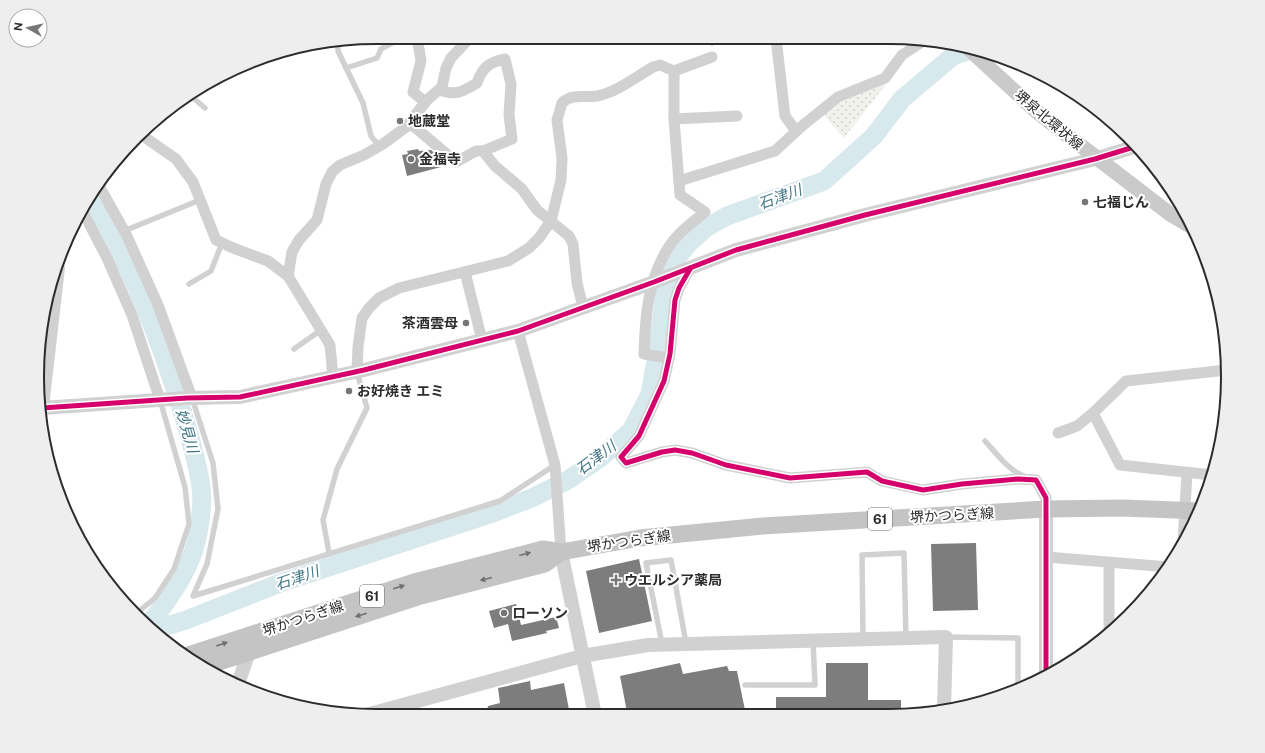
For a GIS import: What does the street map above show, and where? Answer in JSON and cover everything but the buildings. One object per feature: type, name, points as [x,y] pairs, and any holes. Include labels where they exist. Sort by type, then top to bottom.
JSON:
[{"type":"main road","name":"堺泉北環状線","points":[[976,55],[1036,112],[1095,159],[1170,214],[1181,219]]},
{"type":"main road","name":"堺かつらぎ線","points":[[194,654],[247,644],[421,596],[546,564],[561,552],[640,538],[763,526],[1046,509],[1123,508],[1193,510]]},
{"type":"main road","name":"堺かつらぎ線","points":[[210,664],[247,644]]},
{"type":"street","points":[[418,44],[421,61],[413,92],[425,102]]},
{"type":"street","points":[[288,276],[292,252],[299,240],[317,220],[326,184],[332,172],[340,165],[379,146],[410,123],[425,102],[442,87],[446,68],[452,58],[464,44]]},
{"type":"street","points":[[777,44],[785,116],[796,131]]},
{"type":"street","points":[[679,181],[775,151],[796,131],[838,97],[885,78],[902,55],[916,46]]},
{"type":"street","points":[[357,371],[358,347],[362,318],[379,298],[399,288],[508,262],[529,248],[551,221],[561,180],[562,158],[557,120],[562,103],[571,96],[597,96],[609,92],[653,67],[660,65],[674,71],[712,57]]},
{"type":"street","points":[[410,123],[456,162],[476,151],[483,151],[512,138],[509,115],[511,84],[505,59],[497,60],[485,66],[478,83],[464,90],[452,94],[439,90]]},
{"type":"street","points":[[669,358],[644,354],[645,322],[653,282],[668,248],[684,229],[705,212],[680,194],[674,119],[674,71]]},
{"type":"street","points":[[674,119],[737,116]]},
{"type":"street","points":[[145,138],[176,159],[193,182],[216,240],[268,261],[288,276],[330,345],[333,377]]},
{"type":"street","points":[[46,407],[190,398],[240,397],[333,377],[518,331],[744,248],[865,216],[1095,159],[1130,148]]},
{"type":"street","points":[[483,151],[495,166],[522,189],[537,210],[569,236],[573,244],[577,283],[583,308]]},
{"type":"street","points":[[101,190],[124,231],[158,305],[190,398]]},
{"type":"street","points":[[85,216],[107,258],[132,315],[161,400]]},
{"type":"street","points":[[689,269],[679,288],[675,300],[669,358],[664,381],[639,436],[621,457],[626,463],[662,452],[675,450],[692,453],[726,465],[790,478],[867,472],[882,481],[923,490],[962,484],[1018,479],[1036,480],[1046,498],[1046,669]]},
{"type":"street","points":[[465,272],[482,340]]},
{"type":"street","points":[[44,386],[56,288]]},
{"type":"street","points":[[518,331],[555,469],[561,552],[594,709]]},
{"type":"street","points":[[1058,433],[1077,426],[1093,414],[1126,381],[1221,371]]},
{"type":"street","points":[[1093,414],[1120,465],[1206,475]]},
{"type":"street","points":[[1187,473],[1193,510]]},
{"type":"street","points":[[1046,557],[1161,566]]},
{"type":"street","points":[[1109,563],[1109,625]]},
{"type":"street","points":[[388,709],[582,656],[648,645],[946,637],[944,704]]},
{"type":"street","points":[[239,680],[247,644]]},
{"type":"lane","points":[[346,68],[377,58],[381,50],[391,44]]},
{"type":"lane","points":[[338,47],[338,51],[363,103],[371,136],[379,146]]},
{"type":"lane","points":[[194,99],[205,108]]},
{"type":"lane","points":[[124,231],[200,200]]},
{"type":"lane","points":[[189,284],[211,271],[222,243]]},
{"type":"lane","points":[[294,349],[322,330]]},
{"type":"lane","points":[[330,553],[323,520],[337,469],[367,408],[357,371]]},
{"type":"lane","points":[[190,398],[213,463],[218,509],[207,564],[193,596],[500,501],[555,469]]},
{"type":"lane","points":[[140,611],[155,598],[174,569],[189,524],[185,487],[161,400]]},
{"type":"lane","points":[[985,441],[1008,466],[1018,474],[1036,480]]},
{"type":"lane","points":[[862,640],[862,555],[904,553],[906,638]]},
{"type":"lane","points":[[662,645],[646,563],[671,560],[686,644]]},
{"type":"lane","points":[[946,637],[1018,638],[1018,683]]},
{"type":"lane","points":[[745,685],[815,685],[813,641]]},
{"type":"shaded area","points":[[887,83],[844,138],[824,115],[841,102]]},
{"type":"waterway","name":"石津川","points":[[160,628],[186,620],[280,583],[493,513],[534,497],[568,480],[600,458],[631,431],[650,394],[666,286],[676,259],[688,244],[707,227],[727,216],[824,181],[874,136],[902,99],[953,56],[964,52]]},
{"type":"waterway","name":"妙見川","points":[[94,202],[119,248],[143,302],[165,358],[191,441],[202,493],[197,540],[188,566],[174,590],[151,621]]},
{"type":"cycle path","points":[[46,408],[187,398],[240,397],[364,370],[518,331],[654,282],[736,250],[865,215],[1095,159],[1130,148]]},
{"type":"cycle path","points":[[690,269],[679,288],[675,300],[670,354],[664,381],[639,436],[621,457],[626,463],[662,452],[675,450],[692,453],[726,465],[790,478],[867,472],[882,481],[923,490],[962,484],[1018,479],[1036,480],[1046,498],[1046,669]]},
{"type":"place","name":"地蔵堂","points":[[400,121]]},
{"type":"place","name":"金福寺","points":[[411,159]]},
{"type":"place","name":"七福じん","points":[[1085,202]]},
{"type":"place","name":"茶酒雲母","points":[[466,323]]},
{"type":"place","name":"お好焼き エミ","points":[[349,391]]},
{"type":"place","name":"ウエルシア薬局","points":[[616,580]]},
{"type":"place","name":"ローソン","points":[[504,613]]}]
